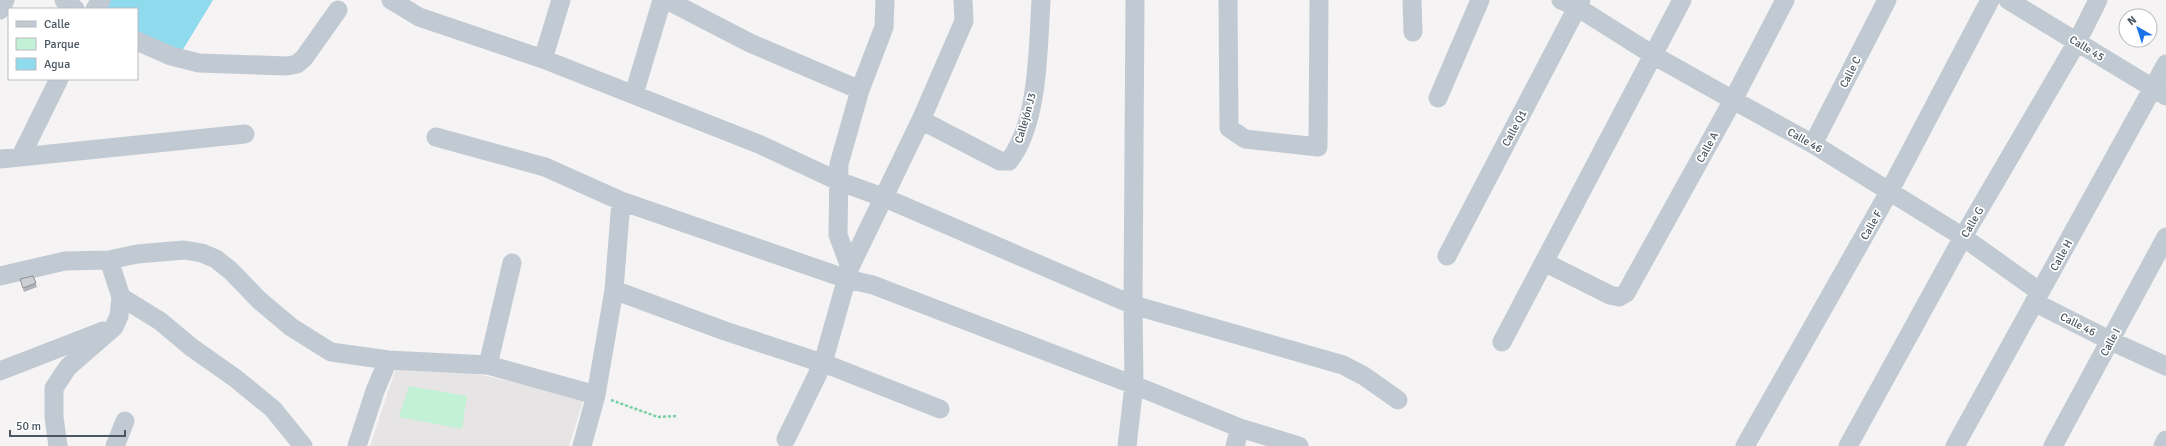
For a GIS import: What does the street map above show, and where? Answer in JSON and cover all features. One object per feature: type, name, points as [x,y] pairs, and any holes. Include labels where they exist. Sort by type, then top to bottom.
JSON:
[{"type":"street","points":[[0,10],[5,0]]},
{"type":"street","points":[[64,0],[74,8]]},
{"type":"street","points":[[390,0],[418,16],[543,59],[761,145],[838,181],[885,198],[1133,306],[1343,365],[1364,376],[1398,400]]},
{"type":"street","points":[[543,59],[561,0]]},
{"type":"street","points":[[634,94],[662,0]]},
{"type":"street","points":[[666,0],[750,43],[860,90]]},
{"type":"street","points":[[849,273],[838,235],[839,164],[860,90],[884,27],[885,0]]},
{"type":"street","points":[[786,439],[823,363],[849,273],[921,120],[964,21],[963,0]]},
{"type":"street","name":"Callejón J3","points":[[921,120],[1000,161],[1009,161],[1015,153],[1027,122],[1037,74],[1041,0]]},
{"type":"street","points":[[1127,446],[1134,385],[1133,306],[1135,0]]},
{"type":"street","points":[[1228,0],[1229,128],[1245,139],[1318,147],[1319,0]]},
{"type":"street","points":[[1412,0],[1413,32]]},
{"type":"street","points":[[1438,98],[1480,0]]},
{"type":"street","points":[[1502,342],[1682,0]]},
{"type":"street","name":"Calle A","points":[[1544,262],[1610,295],[1619,297],[1626,293],[1733,100],[1785,0]]},
{"type":"street","name":"Calle C","points":[[1813,144],[1887,0]]},
{"type":"street","name":"Calle F","points":[[1745,446],[1889,192],[1990,0]]},
{"type":"street","name":"Calle 45","points":[[2008,0],[2160,92]]},
{"type":"street","name":"Calle G","points":[[1848,446],[1963,237],[2077,42],[2098,0]]},
{"type":"street","name":"Calle 46","points":[[1573,2],[1653,55],[1813,144],[1963,237],[2037,297],[2111,341],[2166,366]]},
{"type":"street","name":"Calle Q1","points":[[1447,256],[1573,2]]},
{"type":"street","points":[[138,41],[171,56],[199,63],[287,66],[297,64],[304,58],[338,10]]},
{"type":"street","name":"Calle H","points":[[1955,446],[2037,297],[2160,92],[2166,64]]},
{"type":"street","points":[[21,156],[59,80]]},
{"type":"street","points":[[0,159],[245,134]]},
{"type":"street","points":[[436,137],[545,168],[621,201],[849,273],[874,285],[1134,385],[1240,428],[1299,446]]},
{"type":"street","points":[[582,446],[596,395],[614,290],[621,201]]},
{"type":"street","name":"Calle I","points":[[2054,446],[2166,237]]},
{"type":"street","points":[[0,276],[65,261],[109,260],[137,254],[184,250],[202,253],[216,259],[231,271],[259,300],[291,327],[331,352],[388,360],[488,364],[596,395]]},
{"type":"street","points":[[58,446],[54,417],[54,388],[68,367],[114,328],[119,316],[121,297],[109,260]]},
{"type":"street","points":[[488,364],[512,263]]},
{"type":"street","points":[[614,290],[725,331],[823,363],[940,409]]},
{"type":"street","points":[[121,297],[160,321],[273,409],[303,446]]},
{"type":"street","points":[[0,371],[48,351],[114,328]]},
{"type":"street","points":[[357,446],[375,391],[388,360]]},
{"type":"street","points":[[115,446],[125,421]]},
{"type":"street","points":[[1235,446],[1240,428]]},
{"type":"street","points":[[2163,446],[2166,440]]},
{"type":"path","points":[[596,395],[658,417],[677,416]]},
{"type":"shaded area","points":[[396,368],[468,372],[584,398],[569,446],[370,446]]},
{"type":"green space","points":[[409,386],[467,396],[462,429],[399,417]]},
{"type":"water","points":[[108,0],[213,0],[176,61],[138,42],[138,8],[106,8]]},
{"type":"building","points":[[33,276],[36,283],[23,288],[20,279]]}]
